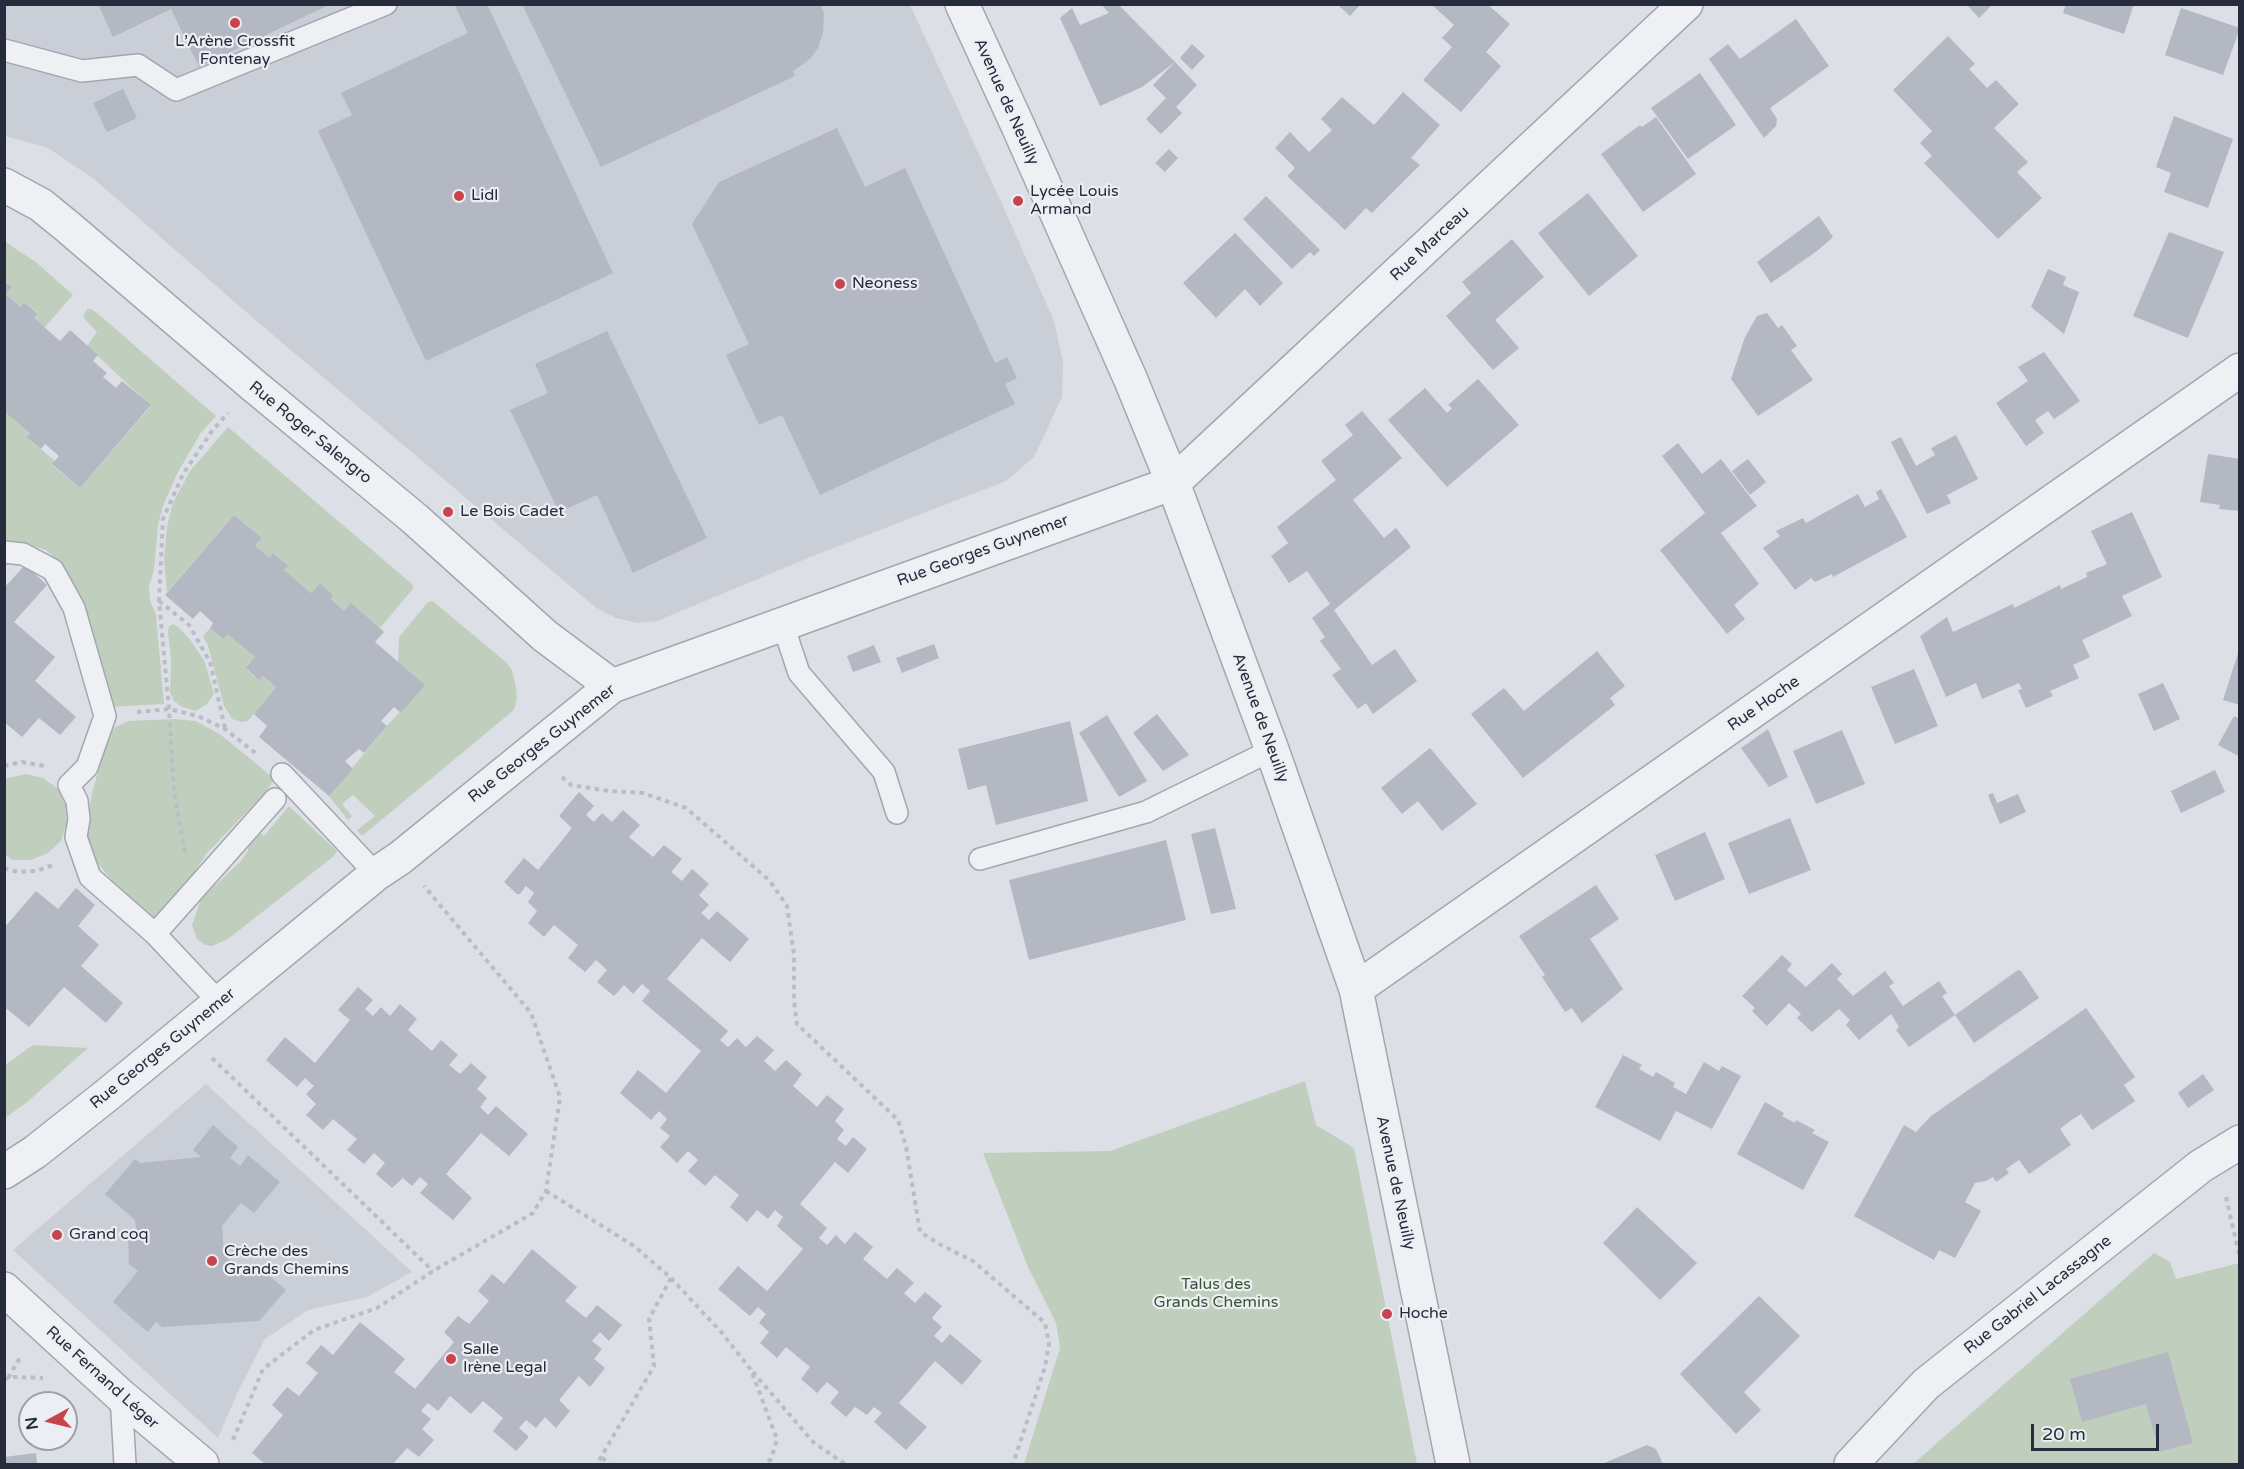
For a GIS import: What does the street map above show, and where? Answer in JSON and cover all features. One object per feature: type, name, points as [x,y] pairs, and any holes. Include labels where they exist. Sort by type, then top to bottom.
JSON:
[{"type":"street","name":"Avenue de Neuilly","points":[[962,4],[1130,378],[1173,483],[1272,750],[1356,990],[1453,1464]]},
{"type":"street","name":"Rue Marceau","points":[[1173,483],[1686,4]]},
{"type":"street","name":"Rue Roger Salengro","points":[[4,185],[41,205],[253,386],[415,519],[545,636],[612,686]]},
{"type":"street","name":"Rue Hoche","points":[[1356,990],[2240,370]]},
{"type":"street","name":"Rue Georges Guynemer","points":[[4,1172],[35,1152],[612,686],[1173,483]]},
{"type":"street","name":"Rue Gabriel Lacassagne","points":[[1851,1464],[1926,1384],[2201,1166],[2240,1142]]},
{"type":"street","name":"Rue Fernand Léger","points":[[4,1289],[121,1395],[202,1464]]},
{"type":"lane","points":[[4,50],[82,70],[138,64],[176,90],[386,4]]},
{"type":"lane","points":[[4,552],[22,554],[53,570],[74,608],[105,716],[87,767],[69,785],[77,801],[79,819],[76,837],[90,877],[155,934],[220,1003]]},
{"type":"lane","points":[[783,625],[800,673],[884,772],[897,813]]},
{"type":"lane","points":[[980,859],[1146,812],[1272,750]]},
{"type":"lane","points":[[282,774],[388,866]]},
{"type":"lane","points":[[155,934],[274,799]]},
{"type":"lane","points":[[121,1395],[125,1464]]},
{"type":"path","points":[[185,899],[187,864],[174,792],[159,601],[163,519],[183,474],[212,431],[253,386]]},
{"type":"path","points":[[159,601],[189,625],[210,662],[225,729]]},
{"type":"path","points":[[169,709],[198,716],[225,729],[282,774]]},
{"type":"path","points":[[533,750],[571,785],[643,793],[686,808],[770,881],[787,906],[794,955],[794,1001],[797,1024],[898,1120],[906,1146],[920,1232],[973,1261],[1045,1323],[1049,1344],[1044,1367],[1013,1464]]},
{"type":"path","points":[[4,868],[18,872],[36,872],[53,864],[67,853],[76,837]]},
{"type":"path","points":[[229,1445],[236,1435],[263,1369],[314,1330],[377,1308],[433,1271],[533,1213],[546,1191],[560,1097],[531,1013],[388,866]]},
{"type":"path","points":[[185,1032],[433,1271]]},
{"type":"path","points":[[2201,1166],[2225,1195],[2240,1258]]},
{"type":"path","points":[[546,1191],[634,1246],[671,1278],[722,1333],[813,1442],[845,1464]]},
{"type":"path","points":[[597,1464],[654,1366],[649,1319],[671,1278]]},
{"type":"path","points":[[749,1367],[777,1439],[771,1459],[765,1464]]},
{"type":"path","points":[[602,1458],[610,1464]]},
{"type":"shaded area","points":[[4,5],[910,5],[1054,321],[1063,362],[1062,397],[1034,457],[1006,481],[808,558],[657,621],[637,623],[616,618],[595,607],[253,318],[94,179],[48,148],[5,136]]},
{"type":"shaded area","name":"Crèche des Grands Chemins","points":[[206,1084],[412,1272],[367,1297],[308,1310],[265,1339],[239,1389],[218,1438],[13,1250]]},
{"type":"green space","points":[[4,241],[37,263],[73,295],[44,328],[34,318],[38,313],[24,302],[20,307],[6,294],[12,287],[5,281]]},
{"type":"green space","points":[[87,309],[97,313],[216,416],[200,434],[177,474],[163,506],[158,525],[154,570],[149,587],[150,600],[156,615],[164,704],[109,707],[82,599],[66,569],[46,550],[30,545],[5,544],[5,411],[30,433],[26,437],[55,461],[52,465],[80,488],[151,406],[87,346],[97,332],[83,317]]},
{"type":"green space","points":[[228,427],[413,585],[413,589],[380,628],[344,611],[331,599],[333,595],[320,583],[311,593],[284,570],[288,566],[274,554],[270,558],[255,546],[262,538],[234,515],[167,592],[164,560],[167,526],[173,503],[190,471]]},
{"type":"green space","points":[[431,601],[507,663],[512,670],[516,688],[517,698],[514,710],[362,836],[357,830],[375,816],[353,795],[342,804],[352,816],[348,820],[329,796],[424,685],[398,662],[399,637]]},
{"type":"green space","points":[[173,624],[189,638],[204,660],[214,694],[207,704],[196,711],[182,707],[174,701],[170,693],[171,660],[168,632],[169,626]]},
{"type":"green space","points":[[210,628],[223,639],[228,635],[255,657],[246,669],[259,680],[263,676],[276,687],[248,721],[241,722],[232,719],[224,706],[208,646],[203,636]]},
{"type":"green space","points":[[174,719],[196,721],[221,735],[275,779],[262,796],[207,853],[192,876],[154,918],[128,900],[95,860],[85,829],[93,789],[109,734],[115,727],[129,721]]},
{"type":"green space","points":[[26,774],[43,778],[58,789],[66,806],[67,823],[61,841],[48,853],[31,860],[13,860],[5,855],[5,779]]},
{"type":"green space","points":[[289,806],[337,851],[334,856],[228,939],[212,946],[205,945],[197,939],[192,925],[201,899],[240,862],[248,851],[249,839],[259,832],[264,836]]},
{"type":"green space","points":[[33,1045],[88,1048],[26,1103],[5,1118],[5,1065]]},
{"type":"green space","name":"Talus des Grands Chemins","points":[[1305,1081],[1316,1125],[1354,1148],[1417,1464],[1024,1464],[1060,1348],[1056,1323],[1028,1267],[983,1153],[1110,1151]]},
{"type":"green space","points":[[2154,1253],[2170,1262],[2176,1279],[2239,1263],[2239,1464],[1913,1464]]},
{"type":"building","name":"L’Arène Crossfit Fontenay","points":[[98,4],[331,4],[199,67],[171,9],[113,37]]},
{"type":"building","points":[[454,4],[487,4],[613,273],[426,361],[318,131],[352,115],[341,93],[468,33]]},
{"type":"building","points":[[522,4],[826,4],[821,7],[824,13],[823,33],[818,48],[810,59],[793,71],[795,76],[601,167]]},
{"type":"building","points":[[1101,4],[1118,4],[1175,62],[1142,87],[1100,106],[1060,18],[1072,8],[1080,25],[1109,13]]},
{"type":"building","points":[[1337,4],[1357,4],[1359,6],[1350,16]]},
{"type":"building","points":[[1431,4],[1487,4],[1510,24],[1486,52],[1501,66],[1461,112],[1423,80],[1452,47],[1442,38],[1454,25]]},
{"type":"building","points":[[1966,4],[1993,4],[1979,18]]},
{"type":"building","points":[[2066,4],[2134,4],[2124,34],[2063,13]]},
{"type":"building","points":[[2181,8],[2240,28],[2223,75],[2165,55]]},
{"type":"building","points":[[1796,19],[1829,66],[1770,108],[1777,119],[1776,126],[1764,138],[1709,59],[1728,44],[1740,59]]},
{"type":"building","points":[[1948,36],[1975,64],[1969,69],[1987,88],[1996,80],[2019,104],[1994,128],[2028,162],[2017,172],[2042,198],[1998,239],[1924,163],[1932,156],[1920,143],[1932,131],[1893,90]]},
{"type":"building","points":[[1192,44],[1205,56],[1192,70],[1180,58]]},
{"type":"building","points":[[1175,62],[1197,85],[1176,107],[1182,113],[1161,134],[1146,119],[1166,98],[1153,85]]},
{"type":"building","points":[[1700,73],[1736,125],[1688,159],[1651,108]]},
{"type":"building","points":[[123,89],[137,118],[107,132],[93,103]]},
{"type":"building","points":[[1403,92],[1440,125],[1411,158],[1420,165],[1372,213],[1366,208],[1345,230],[1287,176],[1295,168],[1275,148],[1290,132],[1309,152],[1332,130],[1321,119],[1342,97],[1374,125]]},
{"type":"building","points":[[2174,116],[2233,139],[2208,208],[2164,192],[2171,173],[2156,167]]},
{"type":"building","points":[[1656,117],[1696,174],[1643,212],[1601,154],[1640,125],[1642,127]]},
{"type":"building","name":"Neoness","points":[[837,128],[865,187],[905,168],[995,363],[1007,357],[1017,378],[1005,384],[1015,404],[820,495],[782,415],[759,425],[726,355],[749,344],[692,224],[719,182]]},
{"type":"building","points":[[1169,149],[1178,158],[1165,172],[1155,163]]},
{"type":"building","points":[[1588,193],[1638,256],[1589,296],[1538,233]]},
{"type":"building","points":[[1266,196],[1320,250],[1314,256],[1310,252],[1292,269],[1243,219]]},
{"type":"building","points":[[1819,216],[1833,237],[1771,283],[1757,262]]},
{"type":"building","points":[[2169,232],[2224,252],[2188,338],[2133,316]]},
{"type":"building","points":[[1235,233],[1283,283],[1260,306],[1245,289],[1216,318],[1183,283]]},
{"type":"building","points":[[1512,239],[1544,277],[1495,320],[1519,348],[1493,370],[1446,316],[1471,293],[1462,282]]},
{"type":"building","points":[[2048,269],[2066,277],[2063,285],[2079,292],[2064,334],[2031,307]]},
{"type":"building","points":[[4,281],[12,287],[6,294],[20,307],[24,302],[38,314],[34,318],[60,341],[70,330],[98,355],[93,361],[107,373],[103,377],[116,388],[122,381],[151,405],[80,488],[52,464],[59,456],[45,444],[41,449],[26,437],[30,433],[4,411]]},
{"type":"building","points":[[1767,313],[1778,328],[1782,325],[1797,346],[1791,350],[1813,380],[1758,416],[1731,379],[1745,337],[1757,316]]},
{"type":"building","points":[[607,331],[707,538],[633,573],[597,495],[559,512],[510,410],[548,393],[535,364]]},
{"type":"building","points":[[2044,352],[2080,401],[2054,419],[2048,411],[2035,420],[2044,433],[2026,446],[1996,403],[2028,381],[2018,367]]},
{"type":"building","points":[[1478,379],[1519,425],[1447,487],[1388,420],[1425,388],[1447,413],[1452,408],[1448,405]]},
{"type":"building","points":[[1362,411],[1402,458],[1353,500],[1384,538],[1396,528],[1411,547],[1334,610],[1372,665],[1395,649],[1417,681],[1373,714],[1366,703],[1358,709],[1332,675],[1341,669],[1320,641],[1325,637],[1312,618],[1330,604],[1307,571],[1289,583],[1271,556],[1288,543],[1277,527],[1336,480],[1321,461],[1353,435],[1345,425]]},
{"type":"building","points":[[1956,435],[1978,479],[1947,495],[1951,503],[1927,514],[1891,442],[1901,437],[1916,466],[1935,455],[1931,448]]},
{"type":"building","points":[[1678,443],[1702,474],[1721,459],[1757,506],[1721,533],[1759,584],[1734,605],[1745,619],[1727,634],[1660,550],[1705,513],[1662,456]]},
{"type":"building","points":[[2208,454],[2240,459],[2240,511],[2219,509],[2220,505],[2200,502]]},
{"type":"building","points":[[1748,459],[1766,482],[1750,495],[1732,471]]},
{"type":"building","points":[[1881,489],[1907,537],[1833,577],[1832,574],[1815,582],[1811,578],[1795,590],[1763,548],[1780,536],[1776,531],[1803,518],[1806,523],[1858,494],[1865,507],[1879,499],[1876,492]]},
{"type":"building","points":[[2132,512],[2162,577],[2122,596],[2132,616],[2082,640],[2090,657],[2073,665],[2079,678],[2050,691],[2053,696],[2026,708],[2018,690],[2022,689],[2019,683],[1982,699],[1976,683],[1946,697],[1920,636],[1947,617],[1953,632],[2013,604],[2014,608],[2060,585],[2061,589],[2087,577],[2086,573],[2107,564],[2091,531]]},
{"type":"building","points":[[234,515],[262,538],[255,546],[270,558],[273,553],[288,566],[284,570],[311,593],[320,583],[333,595],[331,599],[344,611],[351,603],[384,632],[375,642],[425,685],[401,713],[394,707],[381,721],[387,726],[364,753],[359,749],[345,761],[353,769],[329,796],[259,737],[267,726],[254,714],[276,687],[263,676],[259,680],[246,668],[255,657],[228,635],[223,639],[210,628],[213,623],[200,611],[193,619],[165,595]]},
{"type":"building","points":[[25,565],[47,585],[14,622],[55,657],[35,681],[76,717],[60,735],[39,718],[22,737],[4,722],[4,588]]},
{"type":"building","points":[[934,644],[939,658],[902,673],[896,658]]},
{"type":"building","points":[[874,645],[881,662],[853,672],[847,656]]},
{"type":"building","points":[[2240,647],[2240,705],[2223,700]]},
{"type":"building","points":[[1597,651],[1625,686],[1610,698],[1615,705],[1523,778],[1471,714],[1504,688],[1524,711]]},
{"type":"building","points":[[1914,669],[1938,726],[1895,744],[1871,687]]},
{"type":"building","points":[[2163,683],[2180,719],[2154,731],[2138,694]]},
{"type":"building","points":[[1157,714],[1189,755],[1163,771],[1133,733]]},
{"type":"building","points":[[1107,715],[1147,781],[1119,797],[1079,733]]},
{"type":"building","points":[[2234,716],[2240,719],[2240,757],[2218,745]]},
{"type":"building","points":[[1070,721],[1088,801],[996,825],[986,785],[968,790],[958,749]]},
{"type":"building","points":[[1768,729],[1788,777],[1769,787],[1741,748]]},
{"type":"building","points":[[1842,730],[1865,784],[1816,804],[1793,751]]},
{"type":"building","points":[[1430,748],[1477,804],[1442,831],[1418,801],[1402,814],[1381,788]]},
{"type":"building","points":[[2215,770],[2225,792],[2181,813],[2171,791]]},
{"type":"building","points":[[579,792],[594,806],[586,815],[594,822],[602,813],[612,822],[623,810],[640,825],[629,837],[653,857],[664,845],[682,859],[671,872],[682,881],[692,869],[709,884],[699,895],[709,905],[701,913],[709,920],[717,911],[749,939],[730,962],[702,938],[667,979],[728,1031],[720,1040],[728,1047],[737,1038],[746,1047],[757,1036],[774,1050],[764,1061],[775,1071],[786,1060],[802,1074],[793,1086],[817,1107],[827,1095],[844,1109],[835,1121],[844,1130],[837,1139],[846,1146],[853,1137],[867,1149],[848,1173],[835,1162],[800,1204],[827,1228],[819,1238],[827,1245],[836,1235],[845,1244],[855,1232],[873,1247],[863,1259],[887,1279],[897,1268],[914,1283],[904,1293],[915,1303],[925,1292],[942,1306],[932,1318],[942,1327],[934,1336],[942,1343],[950,1334],[982,1361],[962,1385],[935,1361],[899,1403],[927,1427],[906,1450],[874,1422],[882,1413],[874,1407],[867,1415],[855,1407],[846,1417],[830,1403],[839,1392],[827,1382],[817,1393],[801,1379],[810,1367],[786,1347],[777,1358],[760,1343],[769,1332],[759,1323],[766,1314],[758,1307],[750,1316],[718,1289],[738,1266],[767,1291],[803,1249],[777,1226],[783,1217],[775,1210],[768,1219],[757,1210],[747,1222],[730,1207],[739,1195],[715,1175],[705,1186],[688,1171],[698,1160],[688,1151],[677,1163],[660,1147],[670,1136],[660,1128],[667,1119],[659,1111],[651,1120],[620,1093],[638,1070],[666,1093],[701,1051],[642,1001],[650,991],[642,984],[633,994],[624,985],[614,996],[597,982],[607,970],[596,960],[585,972],[568,958],[578,945],[554,925],[544,937],[528,923],[537,911],[528,902],[534,893],[526,886],[520,894],[517,894],[504,882],[524,858],[538,870],[572,828],[559,816]]},
{"type":"building","points":[[1993,793],[1997,803],[2018,794],[2026,812],[2000,824],[1988,795]]},
{"type":"building","points":[[1790,818],[1811,870],[1749,894],[1728,843]]},
{"type":"building","points":[[1215,828],[1236,909],[1211,914],[1191,834]]},
{"type":"building","points":[[1705,832],[1725,879],[1675,901],[1655,855]]},
{"type":"building","points":[[1166,840],[1186,920],[1029,960],[1009,880]]},
{"type":"building","points":[[1596,885],[1619,919],[1590,939],[1623,989],[1582,1023],[1572,1008],[1565,1012],[1542,977],[1545,975],[1519,936]]},
{"type":"building","points":[[76,888],[95,905],[78,926],[99,945],[81,966],[123,1003],[106,1023],[64,987],[29,1027],[7,1009],[4,1011],[4,928],[36,891],[58,909]]},
{"type":"building","points":[[1782,955],[1792,964],[1787,970],[1806,987],[1832,963],[1842,974],[1837,979],[1853,996],[1885,971],[1894,983],[1889,986],[1903,1006],[1939,981],[1947,993],[1942,996],[1955,1015],[1909,1047],[1896,1030],[1899,1027],[1891,1014],[1859,1040],[1846,1025],[1850,1020],[1839,1009],[1812,1032],[1797,1018],[1801,1014],[1789,1003],[1767,1026],[1752,1011],[1755,1008],[1742,996]]},
{"type":"building","points":[[2018,970],[2021,971],[2039,998],[1974,1043],[1955,1015]]},
{"type":"building","points":[[358,987],[373,1000],[365,1009],[373,1016],[381,1007],[390,1016],[400,1004],[417,1019],[408,1030],[432,1051],[441,1040],[458,1055],[449,1065],[460,1074],[471,1063],[487,1077],[477,1089],[487,1098],[480,1107],[488,1115],[496,1106],[528,1134],[509,1156],[481,1133],[446,1174],[472,1198],[453,1220],[420,1193],[428,1184],[420,1177],[412,1186],[403,1178],[392,1188],[376,1174],[385,1163],[374,1153],[364,1164],[347,1150],[357,1139],[333,1119],[323,1130],[306,1115],[316,1104],[306,1094],[314,1086],[305,1078],[297,1087],[266,1060],[285,1037],[315,1063],[350,1020],[338,1010]]},
{"type":"building","points":[[2086,1008],[2135,1077],[2124,1085],[2135,1101],[2092,1130],[2081,1114],[2070,1121],[2060,1129],[2071,1145],[2029,1174],[2019,1160],[2006,1169],[2009,1173],[1996,1182],[1993,1177],[1975,1183],[1965,1202],[1981,1211],[1955,1258],[1939,1250],[1934,1260],[1854,1216],[1904,1125],[1916,1132],[1931,1116]]},
{"type":"building","points":[[1623,1055],[1642,1065],[1639,1069],[1653,1077],[1656,1072],[1675,1083],[1673,1087],[1686,1094],[1704,1062],[1719,1071],[1722,1066],[1741,1076],[1712,1129],[1676,1111],[1660,1141],[1595,1107]]},
{"type":"building","points":[[2203,1074],[2214,1090],[2188,1108],[2178,1093]]},
{"type":"building","points":[[1765,1102],[1784,1113],[1782,1116],[1815,1130],[1812,1133],[1829,1142],[1803,1190],[1737,1154]]},
{"type":"building","points":[[213,1125],[238,1147],[230,1158],[240,1166],[248,1155],[280,1182],[254,1213],[241,1203],[222,1226],[224,1255],[246,1274],[255,1264],[286,1290],[259,1321],[162,1327],[156,1322],[148,1332],[113,1302],[138,1271],[129,1264],[128,1234],[137,1234],[135,1220],[105,1194],[135,1159],[140,1163],[201,1157],[193,1150]]},
{"type":"building","points":[[1637,1207],[1697,1263],[1660,1300],[1603,1243]]},
{"type":"building","points":[[532,1249],[577,1287],[565,1301],[586,1318],[597,1305],[622,1325],[609,1341],[600,1332],[592,1341],[602,1349],[594,1359],[605,1368],[590,1387],[579,1376],[559,1400],[570,1411],[556,1428],[545,1417],[536,1428],[526,1420],[519,1428],[528,1438],[516,1451],[493,1431],[503,1418],[483,1401],[471,1414],[450,1396],[438,1411],[428,1403],[421,1411],[431,1419],[422,1429],[434,1440],[419,1457],[407,1448],[393,1464],[265,1464],[252,1453],[283,1415],[272,1405],[287,1387],[299,1396],[318,1373],[306,1363],[321,1345],[333,1355],[360,1322],[405,1359],[394,1372],[415,1389],[454,1342],[444,1332],[458,1316],[469,1324],[489,1301],[478,1291],[492,1274],[504,1284]]},
{"type":"building","points":[[1759,1296],[1800,1336],[1744,1392],[1761,1410],[1736,1434],[1680,1374]]},
{"type":"building","points":[[2168,1352],[2193,1443],[2159,1452],[2146,1404],[2082,1422],[2070,1379]]},
{"type":"building","points":[[1647,1445],[1656,1449],[1663,1464],[1602,1464]]},
{"type":"building","points":[[36,1453],[37,1464],[4,1464],[4,1457]]},
{"type":"place","name":"L’Arène Crossfit Fontenay","points":[[235,23]]},
{"type":"place","name":"Lidl","points":[[459,196]]},
{"type":"place","name":"Lycée Louis Armand","points":[[1018,201]]},
{"type":"place","name":"Neoness","points":[[840,284]]},
{"type":"place","name":"Le Bois Cadet","points":[[448,512]]},
{"type":"place","name":"Grand coq","points":[[57,1235]]},
{"type":"place","name":"Crèche des Grands Chemins","points":[[212,1261]]},
{"type":"place","name":"Hoche","points":[[1387,1314]]},
{"type":"place","name":"Salle Irène Legal","points":[[451,1359]]}]
